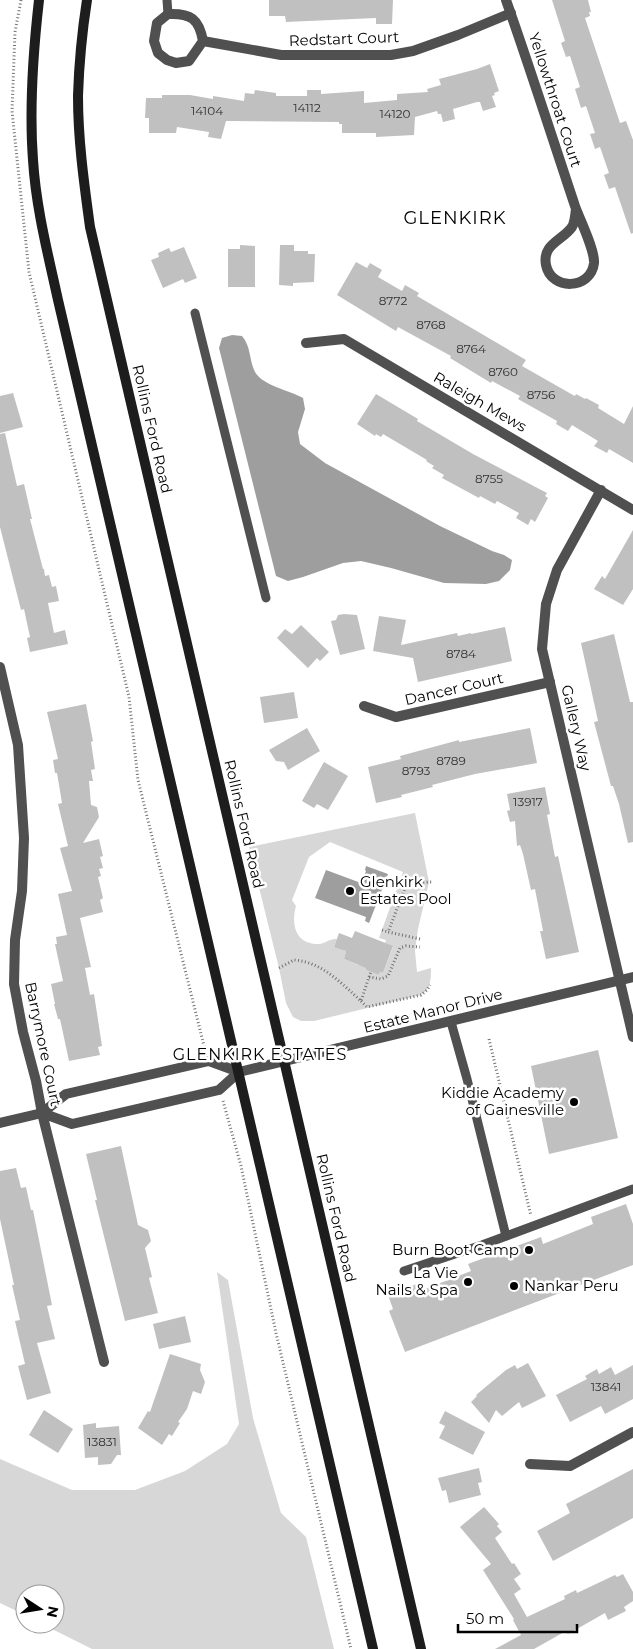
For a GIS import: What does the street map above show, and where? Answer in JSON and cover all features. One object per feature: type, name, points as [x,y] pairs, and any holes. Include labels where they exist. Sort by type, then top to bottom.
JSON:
[{"type":"main road","points":[[39,0],[33,50],[32,108],[33,161],[41,221],[62,319],[373,1649]]},
{"type":"main road","name":"Rollins Ford Road","points":[[87,0],[80,56],[78,97],[82,168],[90,227],[422,1649]]},
{"type":"street","name":"Yellowthroat Court","points":[[506,0],[591,249],[594,264],[591,272],[580,282],[566,284],[552,278],[548,271],[546,256],[552,243],[566,234],[573,225],[576,209]]},
{"type":"street","name":"Redstart Court","points":[[203,42],[281,55],[391,55],[458,36],[511,13]]},
{"type":"street","points":[[168,14],[182,14],[193,18],[201,30],[203,42],[189,61],[176,63],[167,60],[158,53],[154,41],[157,23],[168,14]]},
{"type":"street","name":"Raleigh Mews","points":[[306,342],[344,340],[633,510]]},
{"type":"street","name":"Gallery Way","points":[[601,490],[558,570],[546,604],[542,649],[633,1036]]},
{"type":"street","name":"Barrymore Court","points":[[0,667],[18,745],[24,838],[22,890],[15,940],[14,984],[42,1113],[104,1362]]},
{"type":"street","name":"Dancer Court","points":[[364,706],[396,717],[550,682]]},
{"type":"street","name":"Estate Manor Drive","points":[[42,1113],[72,1124],[219,1090],[239,1072],[633,977]]},
{"type":"street","points":[[0,1123],[42,1113],[66,1094],[209,1061],[239,1072]]},
{"type":"street","points":[[530,1464],[570,1466],[633,1432]]},
{"type":"lane","points":[[166,0],[168,14]]},
{"type":"lane","points":[[195,314],[266,598]]},
{"type":"lane","points":[[451,1022],[506,1236]]},
{"type":"lane","points":[[404,1272],[633,1189]]},
{"type":"path","points":[[21,0],[15,32],[12,111],[29,272],[129,697],[138,780],[201,1030],[201,1039]]},
{"type":"path","points":[[388,932],[407,884],[433,882]]},
{"type":"path","points":[[382,930],[420,939]]},
{"type":"path","points":[[370,977],[381,979],[388,976],[400,948],[420,946]]},
{"type":"path","points":[[279,968],[294,960],[314,964],[334,977],[367,1007],[421,995],[430,985]]},
{"type":"path","points":[[362,1001],[371,972]]},
{"type":"path","points":[[489,1039],[526,1201],[534,1226]]},
{"type":"path","points":[[228,1115],[241,1166],[276,1333],[351,1649]]},
{"type":"shaded area","points":[[232,335],[242,336],[245,340],[253,367],[259,377],[270,384],[303,398],[305,409],[298,432],[300,444],[325,463],[440,526],[504,555],[512,560],[510,570],[499,581],[486,584],[444,583],[361,561],[343,563],[288,581],[276,576],[219,348],[222,338]]},
{"type":"shaded area","points":[[415,813],[429,882],[415,951],[417,972],[431,968],[427,990],[421,995],[314,1021],[301,1021],[293,1017],[286,1003],[249,847]],"holes":[[[330,842],[403,872],[379,938],[386,940],[385,943],[393,947],[383,973],[380,972],[379,975],[366,970],[367,965],[358,965],[344,959],[346,951],[334,946],[337,939],[321,944],[310,943],[304,941],[296,932],[294,920],[296,906],[292,900],[309,857]]]},
{"type":"shaded area","name":"Glenkirk Estates Pool","points":[[366,866],[388,874],[369,923],[365,921],[366,917],[315,898],[326,870],[361,883]]},
{"type":"shaded area","points":[[217,1272],[228,1280],[253,1418],[281,1513],[306,1537],[334,1649],[92,1649],[62,1634],[65,1634],[65,1584],[15,1584],[15,1610],[0,1603],[0,1459],[72,1490],[135,1490],[185,1471],[227,1444],[239,1424]]},
{"type":"building","points":[[269,0],[393,0],[392,24],[376,24],[376,18],[286,22],[285,16],[269,16]]},
{"type":"building","points":[[552,0],[588,0],[591,12],[589,12],[590,16],[585,18],[620,123],[626,121],[633,140],[633,233],[631,234],[615,187],[609,189],[604,175],[609,173],[600,147],[595,149],[590,134],[595,133],[586,106],[581,108],[575,89],[580,87],[570,56],[566,57],[561,43],[565,41]]},
{"type":"building","points":[[490,64],[499,91],[492,96],[496,107],[483,111],[480,102],[477,102],[453,109],[455,119],[443,122],[441,114],[438,114],[437,111],[415,117],[414,135],[376,137],[376,133],[342,133],[342,124],[339,124],[339,122],[226,121],[221,139],[208,137],[209,132],[177,127],[176,133],[149,133],[149,118],[145,118],[146,98],[162,98],[162,95],[190,95],[213,99],[213,96],[244,101],[245,93],[254,94],[255,90],[276,93],[276,96],[307,96],[307,90],[321,90],[321,94],[364,91],[364,103],[397,100],[397,94],[428,92],[427,89],[441,85],[439,79]]},
{"type":"building","points":[[240,245],[255,246],[255,287],[228,287],[228,249],[240,249]]},
{"type":"building","points":[[280,245],[294,245],[294,251],[308,251],[308,254],[315,254],[314,282],[293,283],[293,286],[279,285]]},
{"type":"building","points":[[184,247],[197,278],[185,283],[183,279],[163,288],[151,260],[159,257],[158,253],[169,248],[171,252]]},
{"type":"building","points":[[356,262],[367,268],[370,263],[382,270],[378,277],[402,291],[405,285],[419,293],[417,296],[526,360],[522,366],[573,395],[575,396],[576,394],[599,405],[598,408],[624,424],[633,406],[633,463],[609,449],[607,453],[594,446],[598,441],[572,425],[568,431],[556,424],[557,421],[518,399],[520,396],[492,381],[491,383],[450,358],[451,356],[398,327],[396,331],[337,295]]},
{"type":"building","points":[[13,393],[23,427],[0,433],[0,396]]},
{"type":"building","points":[[376,394],[473,454],[547,493],[545,496],[548,498],[535,522],[531,519],[528,525],[516,518],[519,513],[497,501],[495,504],[480,496],[479,498],[442,478],[444,475],[432,468],[434,466],[427,460],[383,434],[381,437],[376,434],[375,436],[357,424]]},
{"type":"building","points":[[5,433],[17,486],[24,484],[32,519],[30,519],[45,576],[49,575],[52,587],[56,586],[59,601],[48,603],[54,633],[65,630],[68,644],[30,652],[27,638],[30,637],[24,609],[21,610],[0,527],[0,434]]},
{"type":"building","points":[[633,530],[633,589],[623,605],[594,589],[602,576],[605,579]]},
{"type":"building","points":[[338,615],[357,615],[365,649],[340,655],[331,621],[336,620]]},
{"type":"building","points":[[379,616],[406,620],[401,645],[457,633],[458,636],[505,627],[512,661],[418,682],[413,658],[373,651]]},
{"type":"building","points":[[301,625],[329,652],[320,661],[317,658],[308,668],[277,638],[285,629],[292,634]]},
{"type":"building","points":[[614,634],[630,702],[633,702],[633,842],[628,843],[619,804],[613,786],[611,786],[594,722],[598,721],[581,643]]},
{"type":"building","points":[[294,692],[298,718],[264,723],[260,697]]},
{"type":"building","points":[[86,704],[93,741],[91,742],[95,769],[91,770],[93,781],[89,781],[91,805],[97,807],[99,817],[83,843],[99,839],[103,856],[100,857],[103,868],[99,869],[101,876],[98,877],[103,898],[100,900],[103,912],[80,918],[91,967],[85,968],[90,995],[94,994],[102,1046],[98,1047],[100,1055],[69,1061],[60,1019],[58,1019],[54,1004],[51,984],[63,981],[55,944],[57,944],[56,937],[67,935],[58,894],[72,891],[60,848],[68,846],[58,804],[62,803],[53,760],[58,759],[47,712]]},
{"type":"building","points":[[307,728],[320,751],[288,770],[284,762],[276,761],[269,750]]},
{"type":"building","points":[[530,728],[537,763],[475,774],[432,785],[433,787],[401,795],[402,797],[376,803],[368,767],[401,759],[400,756],[459,740],[459,742]]},
{"type":"building","points":[[324,762],[348,776],[328,810],[317,804],[314,808],[302,801]]},
{"type":"building","points":[[545,787],[550,814],[547,815],[555,857],[558,856],[579,952],[546,959],[540,931],[543,931],[535,889],[531,890],[523,854],[520,845],[517,846],[515,821],[510,822],[507,811],[510,810],[507,794]]},
{"type":"building","points":[[355,931],[393,946],[383,973],[380,972],[379,975],[344,959],[346,951],[334,947],[339,933],[352,938]]},
{"type":"building","name":"Kiddie Academy of Gainesville","points":[[598,1050],[618,1138],[549,1154],[531,1066]]},
{"type":"building","points":[[121,1146],[138,1225],[148,1230],[151,1241],[145,1248],[152,1277],[149,1278],[158,1313],[125,1321],[95,1200],[97,1200],[86,1154]]},
{"type":"building","points":[[16,1168],[21,1188],[26,1187],[31,1210],[33,1210],[52,1305],[47,1306],[55,1339],[37,1343],[51,1393],[27,1400],[18,1366],[25,1364],[15,1321],[20,1320],[0,1219],[0,1171]]},
{"type":"building","points":[[626,1204],[633,1224],[633,1265],[405,1352],[389,1311],[393,1309],[388,1295],[417,1284],[420,1291],[471,1271],[468,1264],[541,1237],[543,1244],[593,1224],[591,1217]]},
{"type":"building","points":[[185,1316],[191,1342],[159,1349],[153,1324]]},
{"type":"building","points":[[170,1354],[201,1364],[200,1370],[205,1382],[201,1394],[193,1391],[187,1409],[178,1422],[180,1423],[172,1436],[169,1434],[162,1445],[138,1428],[148,1411],[150,1412]]},
{"type":"building","points":[[528,1363],[546,1396],[522,1408],[519,1402],[502,1416],[496,1410],[489,1423],[471,1402],[476,1395],[506,1370],[515,1365],[517,1369]]},
{"type":"building","points":[[633,1365],[633,1399],[605,1414],[601,1406],[570,1422],[556,1395],[587,1379],[585,1376],[597,1369],[599,1374],[611,1367],[615,1375]]},
{"type":"building","points":[[44,1410],[73,1429],[58,1453],[29,1435]]},
{"type":"building","points":[[445,1411],[485,1432],[473,1455],[439,1438],[445,1426],[439,1423]]},
{"type":"building","points":[[96,1423],[96,1428],[119,1426],[121,1455],[117,1455],[111,1464],[98,1465],[98,1457],[85,1458],[83,1425]]},
{"type":"building","points":[[479,1468],[482,1482],[478,1483],[481,1495],[449,1503],[446,1490],[442,1491],[438,1478]]},
{"type":"building","points":[[633,1469],[633,1518],[553,1561],[537,1531],[570,1513],[566,1504]]},
{"type":"building","points":[[484,1507],[499,1524],[497,1526],[502,1532],[495,1538],[521,1574],[514,1579],[521,1589],[514,1594],[527,1617],[565,1599],[564,1596],[576,1590],[577,1593],[615,1575],[617,1577],[623,1574],[633,1592],[633,1601],[624,1607],[626,1611],[608,1620],[605,1613],[568,1634],[566,1631],[534,1649],[495,1649],[521,1635],[514,1619],[483,1570],[491,1564],[460,1527]]},
{"type":"place","name":"Glenkirk Estates Pool","points":[[350,891]]},
{"type":"place","name":"Kiddie Academy of Gainesville","points":[[574,1102]]},
{"type":"place","name":"Burn Boot Camp","points":[[529,1250]]},
{"type":"place","name":"La Vie Nails & Spa","points":[[468,1282]]},
{"type":"place","name":"Nankar Peru","points":[[514,1286]]},
{"type":"district","name":"GLENKIRK","points":[[455,218]]},
{"type":"district","name":"GLENKIRK ESTATES","points":[[260,1054]]}]
